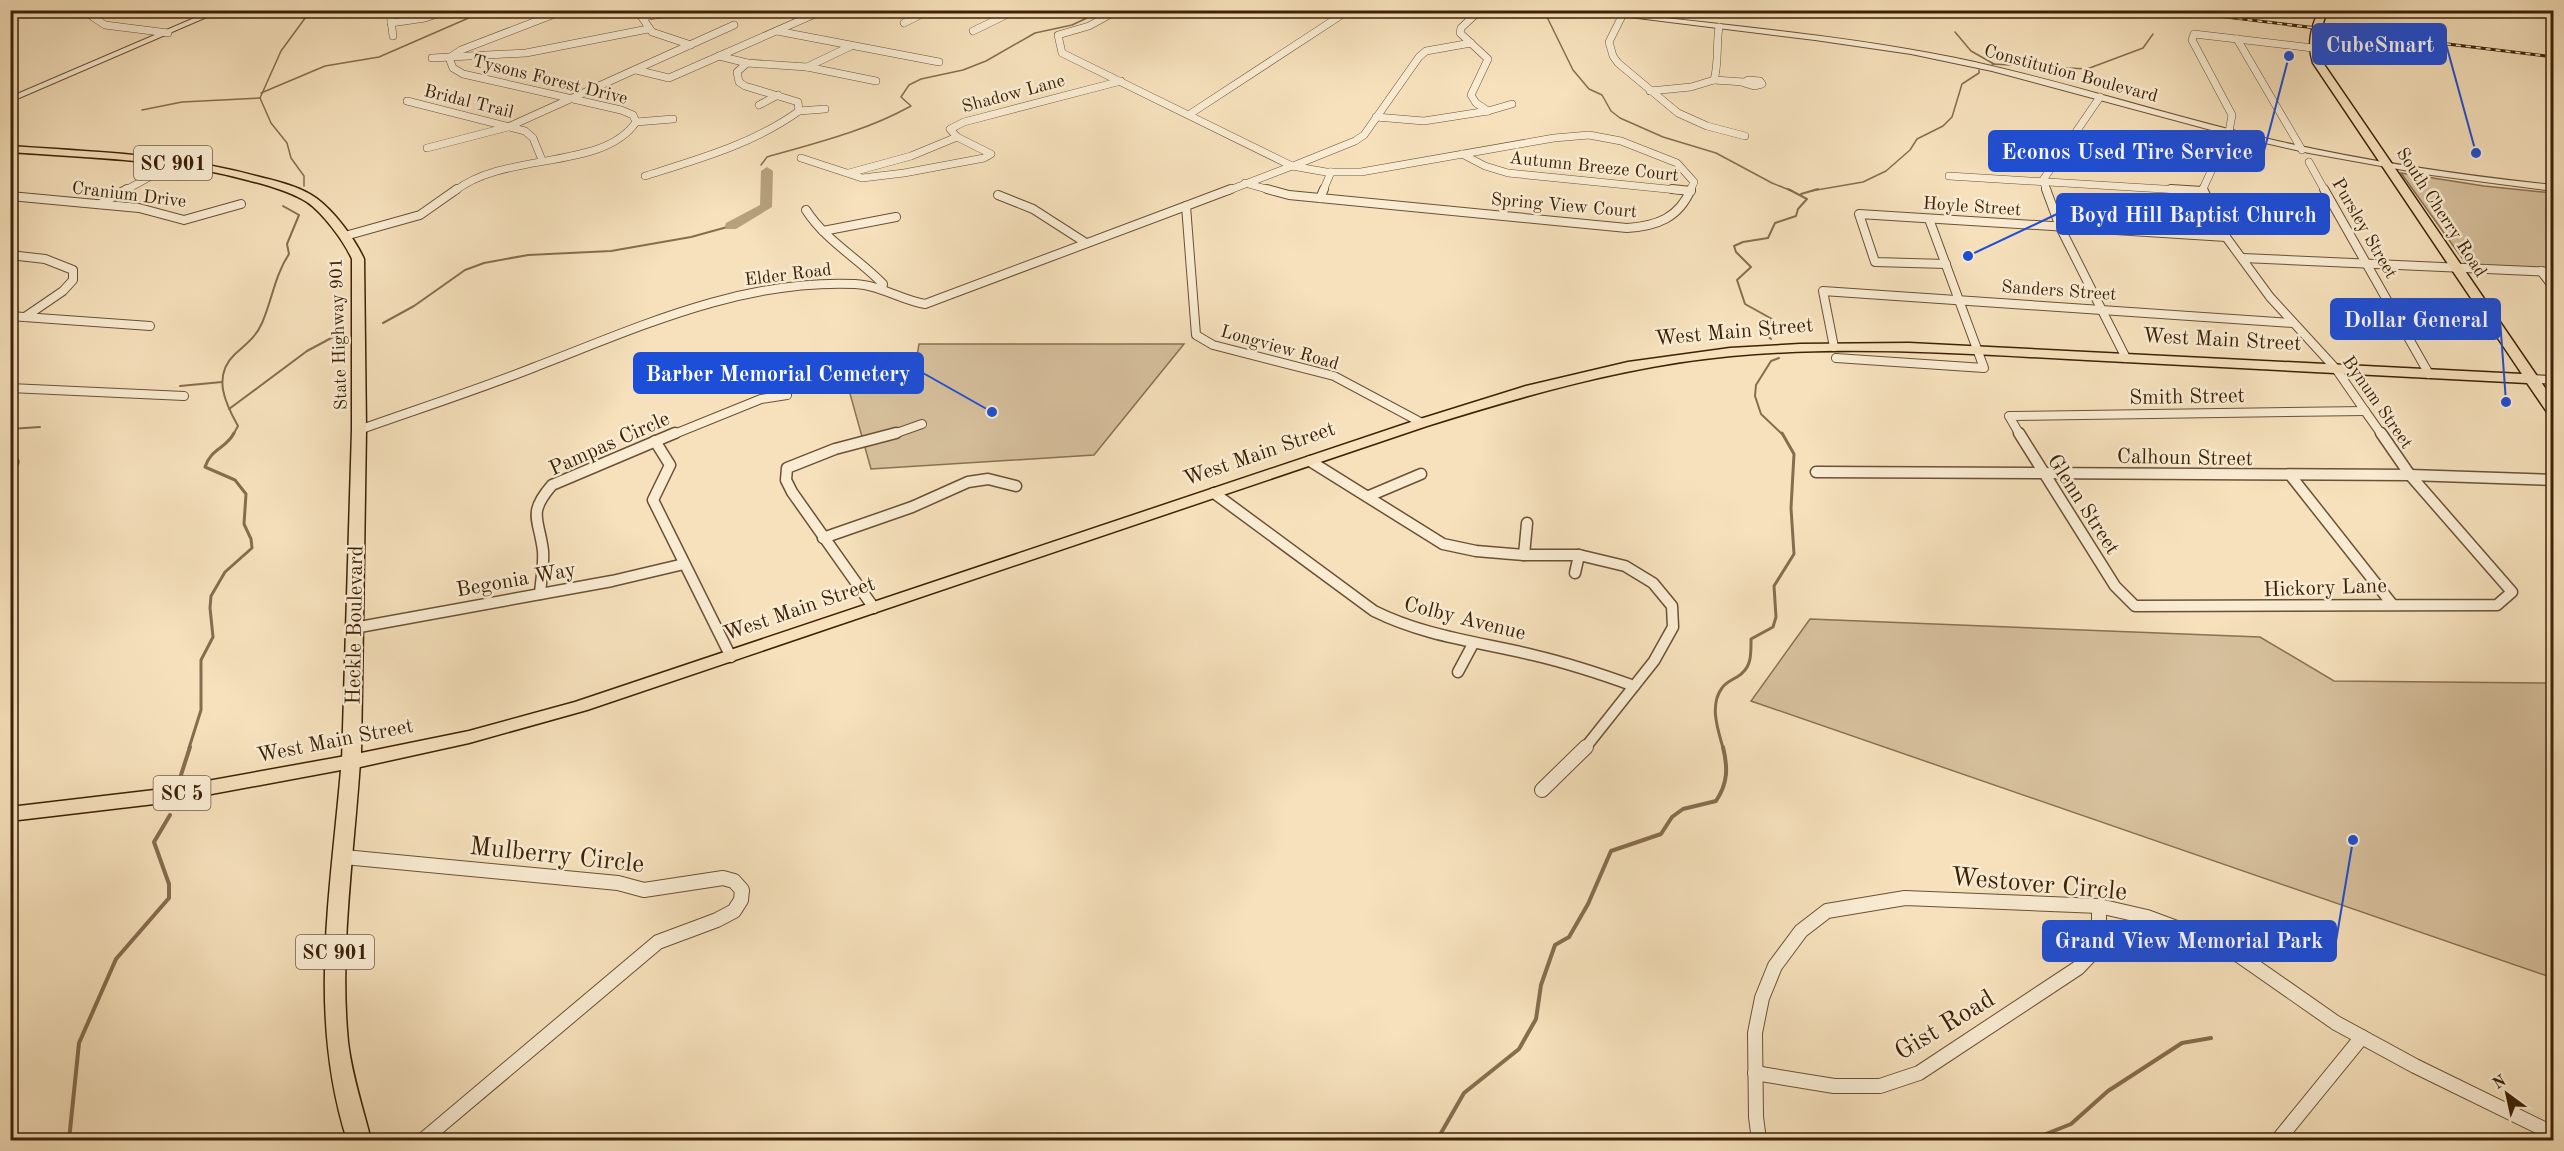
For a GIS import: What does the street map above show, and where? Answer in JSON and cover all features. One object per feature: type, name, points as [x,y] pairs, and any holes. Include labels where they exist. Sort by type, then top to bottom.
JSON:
[{"type":"main road","points":[[2313,48],[2315,28],[2324,10]]},
{"type":"main road","name":"South Cherry Road","points":[[2313,48],[2318,63],[2553,412]]},
{"type":"main road","name":"State Highway 901","points":[[10,149],[176,163],[238,174],[280,187],[314,202],[345,236],[358,259],[359,430]]},
{"type":"main road","name":"SC 901","points":[[10,157],[162,170],[223,179],[324,214]]},
{"type":"main road","name":"West Main Street","points":[[10,813],[163,796],[351,762],[526,722],[731,657],[1422,423],[1542,386],[1628,366],[1730,352],[1835,353],[1909,347],[2553,380]]},
{"type":"main road","name":"Heckle Boulevard","points":[[358,1140],[342,1083],[335,1040],[334,974],[351,762],[359,430]]},
{"type":"street","points":[[96,10],[93,17],[105,25],[168,33]]},
{"type":"street","points":[[10,100],[220,10]]},
{"type":"street","points":[[391,23],[425,18],[449,10]]},
{"type":"street","name":"Tysons Forest Drive","points":[[345,236],[427,211],[461,186],[488,173],[512,165],[585,152],[616,142],[628,135],[636,122],[633,116],[621,110],[463,74],[453,68],[449,58],[483,40],[565,10]]},
{"type":"street","points":[[637,10],[648,29],[658,36],[691,45]]},
{"type":"street","points":[[636,70],[669,78],[824,10]]},
{"type":"street","points":[[904,23],[930,10]]},
{"type":"street","points":[[973,31],[1011,13],[999,10]]},
{"type":"street","points":[[1118,10],[1089,26],[1057,36],[1062,53],[1292,166],[1331,172],[1362,172],[1574,135],[1605,137],[1677,163],[1694,182],[1690,191]]},
{"type":"street","points":[[1190,114],[1349,10]]},
{"type":"street","points":[[1480,10],[1461,28],[1460,33],[1488,59],[1471,95],[1472,99],[1488,111]]},
{"type":"street","name":"Constitution Boulevard","points":[[1576,10],[1856,43],[1928,55],[1989,68],[2302,150],[2484,181],[2553,188]]},
{"type":"street","points":[[390,13],[393,36]]},
{"type":"street","points":[[642,17],[670,13]]},
{"type":"street","points":[[1622,16],[1612,33],[1610,49],[1618,63],[1666,106],[1691,120],[1745,136]]},
{"type":"street","points":[[427,148],[508,127],[734,25]]},
{"type":"street","points":[[1714,80],[1718,66],[1715,49],[1719,27]]},
{"type":"street","points":[[432,58],[526,53],[648,29]]},
{"type":"street","points":[[777,31],[939,62]]},
{"type":"street","points":[[1949,176],[2202,191],[2229,132],[2232,115],[2192,40],[2194,34],[2313,48]]},
{"type":"street","points":[[2237,39],[2302,150]]},
{"type":"street","points":[[1186,206],[1355,141],[1364,135],[1426,51],[1471,43]]},
{"type":"street","points":[[567,46],[572,54]]},
{"type":"street","points":[[807,67],[851,46]]},
{"type":"street","points":[[719,56],[747,63],[807,67],[876,81]]},
{"type":"street","points":[[747,63],[737,72],[739,82],[745,86],[798,102],[799,111]]},
{"type":"street","points":[[1650,91],[1691,87],[1714,80],[1744,82]]},
{"type":"street","name":"Shadow Lane","points":[[847,173],[862,178],[984,158],[991,154],[957,137],[950,129],[964,122],[1121,81]]},
{"type":"street","points":[[759,105],[778,95]]},
{"type":"street","points":[[2043,180],[2100,97]]},
{"type":"street","name":"Bridal Trail","points":[[407,101],[525,131],[532,138],[542,160]]},
{"type":"street","points":[[1376,117],[1424,121],[1488,111],[1512,104]]},
{"type":"street","points":[[645,176],[776,128],[799,111],[825,109]]},
{"type":"street","points":[[636,122],[673,119]]},
{"type":"street","points":[[801,158],[847,173],[911,156],[957,137]]},
{"type":"street","name":"Autumn Breeze Court","points":[[1462,154],[1485,166],[1508,173],[1690,191]]},
{"type":"street","points":[[911,156],[935,167]]},
{"type":"street","name":"Pursley Street","points":[[2309,162],[2429,374]]},
{"type":"street","points":[[100,204],[176,163]]},
{"type":"street","points":[[1320,198],[1331,172]]},
{"type":"street","points":[[488,173],[500,178]]},
{"type":"street","points":[[2043,180],[2060,227],[2126,358]]},
{"type":"street","name":"Spring View Court","points":[[1245,183],[1270,192],[1320,198],[1634,228],[1655,226],[1669,220],[1678,211],[1690,191]]},
{"type":"street","name":"Bynum Street","points":[[2202,191],[2226,237],[2270,297],[2336,369],[2410,475],[2512,592]]},
{"type":"street","points":[[998,195],[1030,207],[1086,243]]},
{"type":"street","name":"Cranium Drive","points":[[10,196],[149,210],[184,220],[242,204]]},
{"type":"street","name":"Elder Road","points":[[359,430],[531,369],[648,323],[730,298],[763,290],[817,284],[860,284],[882,288],[897,297],[925,304],[1186,206]]},
{"type":"street","name":"Longview Road","points":[[1186,206],[1196,335],[1213,345],[1334,376],[1422,423]]},
{"type":"street","points":[[806,210],[812,221],[829,240],[876,276],[883,284],[882,288]]},
{"type":"street","name":"Hoyle Street","points":[[1946,264],[1875,262],[1859,214],[2226,237]]},
{"type":"street","points":[[823,231],[896,217]]},
{"type":"street","points":[[1835,353],[1984,368],[1929,219]]},
{"type":"street","points":[[10,255],[45,259],[73,270],[73,280],[63,291],[25,317]]},
{"type":"street","points":[[2243,258],[2553,272]]},
{"type":"street","points":[[2541,271],[2553,288]]},
{"type":"street","name":"Sanders Street","points":[[1835,353],[1823,291],[2293,323]]},
{"type":"street","points":[[10,316],[150,326]]},
{"type":"street","points":[[10,388],[184,396]]},
{"type":"street","name":"Pampas Circle","points":[[540,594],[543,553],[536,513],[540,500],[552,485],[761,399],[788,395]]},
{"type":"street","name":"Smith Street","points":[[2008,416],[2367,411]]},
{"type":"street","name":"Glenn Street","points":[[2008,416],[2115,586],[2135,606]]},
{"type":"street","points":[[874,608],[792,492],[786,480],[787,468],[835,449],[909,430],[922,424]]},
{"type":"street","points":[[655,441],[670,465],[653,500],[731,657]]},
{"type":"street","points":[[10,458],[13,462],[10,469]]},
{"type":"street","points":[[1310,461],[1443,544],[1476,551],[1524,555],[1579,555],[1626,566],[1653,583],[1672,606],[1673,627],[1654,661],[1580,755],[1542,790]]},
{"type":"street","name":"Calhoun Street","points":[[1816,472],[2410,475],[2553,480]]},
{"type":"street","points":[[1369,496],[1421,474]]},
{"type":"street","points":[[2291,476],[2392,604]]},
{"type":"street","points":[[823,538],[912,507],[968,483],[988,479],[1016,486]]},
{"type":"street","name":"Colby Avenue","points":[[1215,493],[1382,616],[1412,628],[1578,667],[1634,686]]},
{"type":"street","points":[[1524,555],[1527,523]]},
{"type":"street","points":[[1575,573],[1579,555]]},
{"type":"street","name":"Begonia Way","points":[[354,628],[643,575],[684,564]]},
{"type":"street","name":"Hickory Lane","points":[[2135,606],[2229,609],[2392,604],[2497,605],[2512,592]]},
{"type":"street","points":[[1458,672],[1473,644]]},
{"type":"street","name":"Mulberry Circle","points":[[344,857],[618,883],[644,891],[723,878],[734,881],[742,890],[741,900],[734,911],[717,920],[658,942],[423,1140]]},
{"type":"street","name":"Westover Circle","points":[[1759,1140],[1755,1073],[1757,1021],[1762,998],[1775,966],[1801,932],[1827,911],[1905,897],[2098,906],[2146,917],[2175,927],[2240,956],[2303,1001],[2362,1037],[2467,1093],[2553,1134]]},
{"type":"street","name":"Gist Road","points":[[1755,1073],[1834,1086],[1880,1086],[1919,1073],[2078,968],[2099,946],[2098,906]]},
{"type":"street","points":[[2278,1140],[2362,1037]]},
{"type":"shaded area","points":[[2401,173],[2484,186],[2553,193],[2553,269],[2467,265]]},
{"type":"shaded area","points":[[919,344],[1184,344],[1094,455],[871,469],[847,383],[914,374]]},
{"type":"shaded area","points":[[1810,619],[2260,637],[2334,681],[2553,683],[2553,978],[1751,701]]},
{"type":"waterway","points":[[263,92],[281,51],[311,10]]},
{"type":"waterway","points":[[263,92],[325,66],[379,57],[487,10]]},
{"type":"waterway","points":[[761,165],[767,157],[876,123],[911,106],[901,97],[909,85],[921,79],[963,70],[986,61],[1035,33],[1072,25],[1104,10]]},
{"type":"waterway","points":[[1545,13],[1573,70],[1589,89],[1602,95],[1611,111],[1620,118],[1663,137],[1716,153],[1791,191]]},
{"type":"waterway","points":[[1955,32],[1971,51],[1994,64]]},
{"type":"waterway","points":[[1992,64],[2087,69],[2143,48],[2153,34]]},
{"type":"waterway","points":[[1811,191],[1863,182],[1886,171],[1910,150],[1917,139],[1943,126],[1952,117],[1962,84],[1979,73],[1979,70]]},
{"type":"waterway","points":[[260,98],[263,92]]},
{"type":"waterway","points":[[142,110],[182,102],[260,98]]},
{"type":"waterway","points":[[260,98],[271,123],[287,143],[291,158],[304,176],[304,186]]},
{"type":"waterway","points":[[731,226],[766,207],[767,171]]},
{"type":"waterway","points":[[1811,191],[1818,189]]},
{"type":"waterway","points":[[1771,339],[1765,334],[1772,319],[1745,304],[1737,280],[1751,267],[1736,252],[1734,246],[1743,242],[1768,238],[1775,223],[1796,216],[1798,209],[1807,199],[1791,191]]},
{"type":"waterway","points":[[1801,194],[1811,191]]},
{"type":"waterway","points":[[229,409],[223,390],[224,371],[228,362],[260,328],[280,270],[289,254],[287,244],[299,215],[283,206]]},
{"type":"waterway","points":[[383,323],[414,306],[465,270],[484,263],[528,255],[611,251],[691,237],[731,226]]},
{"type":"waterway","points":[[229,409],[307,351],[335,336]]},
{"type":"waterway","points":[[1779,358],[1771,361],[1756,385],[1755,396],[1761,414],[1783,435]]},
{"type":"waterway","points":[[180,386],[222,382]]},
{"type":"waterway","points":[[229,409],[238,426],[233,435]]},
{"type":"waterway","points":[[10,429],[40,427]]},
{"type":"waterway","points":[[189,748],[201,710],[201,660],[213,637],[211,596],[225,572],[252,548],[251,539],[244,524],[246,494],[235,480],[205,467],[211,456],[234,433]]},
{"type":"waterway","points":[[1723,748],[1715,710],[1718,695],[1725,684],[1746,670],[1751,656],[1751,639],[1773,627],[1776,617],[1774,586],[1794,554],[1791,508],[1794,454],[1782,433]]},
{"type":"waterway","points":[[181,775],[190,747]]},
{"type":"waterway","points":[[1437,1140],[1464,1093],[1519,1049],[1536,1019],[1541,985],[1555,945],[1569,937],[1588,904],[1611,851],[1661,834],[1672,817],[1683,809],[1716,801],[1723,788],[1726,775],[1723,747]]},
{"type":"waterway","points":[[69,1140],[79,1043],[116,959],[169,898],[169,884],[154,842],[170,815]]},
{"type":"waterway","points":[[2031,1140],[2071,1124],[2108,1091],[2182,1043],[2211,1038]]},
{"type":"railway","points":[[2168,10],[2554,57]]},
{"type":"place","name":"Econos Used Tire Service","points":[[2289,56]]},
{"type":"place","name":"CubeSmart","points":[[2476,153]]},
{"type":"place","name":"Boyd Hill Baptist Church","points":[[1968,256]]},
{"type":"place","name":"Dollar General","points":[[2506,402]]},
{"type":"place","name":"Barber Memorial Cemetery","points":[[992,412]]},
{"type":"place","name":"Grand View Memorial Park","points":[[2353,840]]}]
